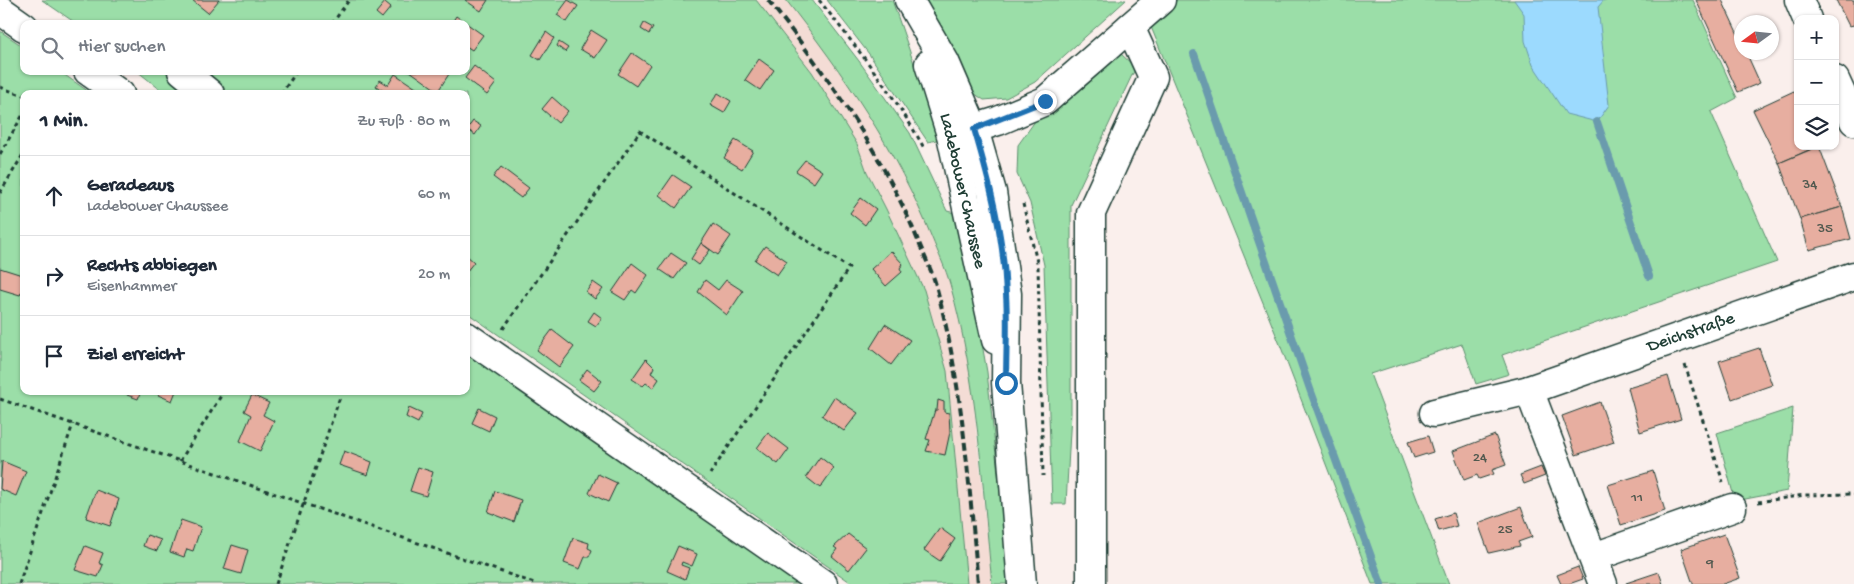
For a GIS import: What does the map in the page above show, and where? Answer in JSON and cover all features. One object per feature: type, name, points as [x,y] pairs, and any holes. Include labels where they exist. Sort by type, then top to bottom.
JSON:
[{"type":"street","points":[[963,132],[1045,101],[1161,0]]},
{"type":"street","points":[[1798,0],[1805,15]]},
{"type":"street","name":"Ladebower Chaussee","points":[[909,1],[944,62],[963,132],[992,192],[1001,245],[1006,294],[1006,383],[1022,584]]},
{"type":"street","points":[[0,10],[20,24]]},
{"type":"street","points":[[1091,584],[1091,213],[1153,77],[1130,27]]},
{"type":"street","points":[[94,75],[114,90]]},
{"type":"street","points":[[187,75],[205,90]]},
{"type":"street","points":[[1839,89],[1854,121]]},
{"type":"street","name":"Deichstraße","points":[[1434,413],[1529,390],[1854,276]]},
{"type":"street","points":[[477,343],[823,584]]},
{"type":"street","points":[[1529,390],[1603,584]]},
{"type":"street","points":[[1594,557],[1732,508]]},
{"type":"path","points":[[335,20],[349,0]]},
{"type":"path","points":[[819,0],[869,65],[913,128],[927,152]]},
{"type":"path","points":[[284,90],[294,75]]},
{"type":"path","points":[[0,87],[20,94]]},
{"type":"path","points":[[0,154],[20,119]]},
{"type":"path","points":[[477,343],[640,132],[849,268],[695,495]]},
{"type":"path","points":[[0,193],[20,160]]},
{"type":"path","points":[[1676,338],[1732,508],[1786,497],[1854,494]]},
{"type":"path","points":[[180,461],[221,395]]},
{"type":"path","points":[[276,584],[340,397]]},
{"type":"path","points":[[0,399],[537,584]]},
{"type":"path","points":[[19,584],[73,424]]},
{"type":"shaded area","points":[[756,0],[786,0],[832,58],[892,152],[923,215],[950,282],[970,367],[992,584],[967,584],[947,371],[924,290],[867,172],[857,144],[812,72]]},
{"type":"green space","points":[[42,0],[756,0],[812,72],[857,144],[867,172],[924,290],[947,371],[967,584],[853,584],[470,315],[470,90],[161,90],[142,75],[470,75],[470,20],[71,20]]},
{"type":"green space","points":[[786,0],[812,0],[859,61],[910,133],[947,211],[959,214],[987,372],[1010,584],[992,584],[973,395],[959,321],[944,267],[918,206],[886,144],[828,56]]},
{"type":"green space","points":[[827,0],[892,0],[940,139],[928,142],[869,54]]},
{"type":"green space","points":[[926,0],[1126,0],[1035,82],[1006,98],[984,100],[969,90]]},
{"type":"green space","points":[[1172,0],[1693,0],[1737,98],[1711,112],[1777,262],[1502,355],[1509,374],[1476,384],[1462,344],[1370,374],[1449,584],[1372,584],[1279,342],[1149,22]]},
{"type":"green space","points":[[0,31],[20,44],[20,75],[65,75],[86,90],[20,90],[20,395],[470,395],[470,352],[810,584],[0,584]]},
{"type":"green space","points":[[1119,52],[1138,70],[1133,73],[1071,205],[1071,413],[1066,504],[1052,504],[1044,265],[1030,203],[1017,174],[1018,145],[1038,117]]},
{"type":"green space","points":[[1793,408],[1787,491],[1735,501],[1717,433]]},
{"type":"water","points":[[1514,0],[1604,0],[1598,7],[1609,105],[1597,122],[1566,114],[1533,65],[1525,41],[1524,14]]},
{"type":"building","points":[[192,0],[219,0],[208,13]]},
{"type":"building","points":[[465,0],[488,0],[481,11]]},
{"type":"building","points":[[568,0],[578,6],[567,22],[557,15]]},
{"type":"building","points":[[1696,0],[1722,0],[1734,26],[1734,60],[1750,60],[1760,83],[1738,92]]},
{"type":"building","points":[[1836,0],[1854,0],[1854,25],[1849,26]]},
{"type":"building","points":[[385,2],[391,7],[382,18],[376,13]]},
{"type":"building","points":[[456,16],[462,20],[454,20]]},
{"type":"building","points":[[644,23],[653,28],[649,34],[641,29]]},
{"type":"building","points":[[470,26],[483,35],[472,50],[470,49]]},
{"type":"building","points":[[591,30],[607,40],[595,58],[580,49]]},
{"type":"building","points":[[546,32],[554,38],[540,60],[532,55]]},
{"type":"building","points":[[559,42],[568,48],[565,52],[557,46]]},
{"type":"building","points":[[632,53],[650,65],[636,86],[618,74]]},
{"type":"building","points":[[759,59],[774,70],[760,90],[745,80]]},
{"type":"building","points":[[474,66],[496,83],[487,95],[465,78],[470,75]]},
{"type":"building","points":[[394,75],[396,75],[419,90],[382,90],[376,86],[380,80],[388,85]]},
{"type":"building","points":[[416,75],[448,75],[439,90]]},
{"type":"building","points":[[1794,91],[1794,150],[1809,150],[1779,163],[1753,110]]},
{"type":"building","points":[[718,93],[731,101],[724,113],[710,105]]},
{"type":"building","points":[[552,97],[568,111],[558,123],[542,109]]},
{"type":"building","points":[[473,121],[481,126],[475,135],[470,131],[470,125]]},
{"type":"building","points":[[735,140],[753,151],[742,169],[724,158]]},
{"type":"building","points":[[1810,150],[1821,150],[1842,207],[1800,219],[1779,163]]},
{"type":"building","points":[[805,160],[822,171],[814,183],[796,171]]},
{"type":"building","points":[[501,167],[529,188],[521,198],[493,177]]},
{"type":"building","points":[[673,175],[691,187],[676,208],[659,195]]},
{"type":"building","points":[[861,198],[876,209],[865,225],[850,213]]},
{"type":"building","points":[[1842,207],[1851,239],[1809,250],[1800,219]]},
{"type":"building","points":[[713,224],[731,236],[718,255],[701,243]]},
{"type":"building","points":[[701,243],[710,250],[699,265],[691,259]]},
{"type":"building","points":[[765,246],[787,261],[777,275],[755,260]]},
{"type":"building","points":[[891,251],[903,264],[900,268],[902,272],[886,286],[871,269]]},
{"type":"building","points":[[671,253],[686,263],[674,279],[659,269]]},
{"type":"building","points":[[470,258],[474,262],[470,267]]},
{"type":"building","points":[[632,263],[648,275],[636,293],[632,290],[625,300],[612,292]]},
{"type":"building","points":[[0,268],[20,274],[20,295],[0,289]]},
{"type":"building","points":[[705,280],[718,290],[726,280],[743,291],[727,315],[698,292]]},
{"type":"building","points":[[593,282],[603,289],[595,299],[586,292]]},
{"type":"building","points":[[594,312],[602,318],[596,326],[588,321]]},
{"type":"building","points":[[885,324],[910,340],[891,365],[870,348]]},
{"type":"building","points":[[552,330],[574,347],[559,367],[537,350]]},
{"type":"building","points":[[1759,348],[1772,385],[1732,399],[1719,361]]},
{"type":"building","points":[[646,359],[654,367],[651,373],[659,379],[653,388],[646,383],[643,386],[632,379]]},
{"type":"building","points":[[587,369],[602,381],[594,391],[579,380]]},
{"type":"building","points":[[1668,376],[1681,419],[1640,432],[1628,388]]},
{"type":"building","points":[[127,395],[140,395],[138,399]]},
{"type":"building","points":[[158,395],[174,395],[172,401]]},
{"type":"building","points":[[252,395],[269,403],[263,415],[274,421],[260,451],[240,441],[251,415],[244,411]]},
{"type":"building","points":[[834,397],[858,413],[844,431],[822,416]]},
{"type":"building","points":[[938,400],[944,402],[944,412],[949,413],[950,432],[945,455],[926,451],[930,440],[926,439],[935,410],[937,410]]},
{"type":"building","points":[[1600,402],[1614,442],[1576,455],[1562,416]]},
{"type":"building","points":[[409,408],[422,414],[418,423],[406,417]]},
{"type":"building","points":[[479,408],[495,416],[489,431],[472,423]]},
{"type":"building","points":[[768,433],[789,449],[778,464],[757,448]]},
{"type":"building","points":[[1495,435],[1506,465],[1492,470],[1494,474],[1479,479],[1477,475],[1464,480],[1453,451]]},
{"type":"building","points":[[1428,436],[1433,452],[1414,458],[1408,442]]},
{"type":"building","points":[[344,451],[372,462],[368,475],[339,465]]},
{"type":"building","points":[[820,457],[834,468],[820,488],[806,477]]},
{"type":"building","points":[[2,461],[26,471],[16,496],[0,489]]},
{"type":"building","points":[[418,467],[433,472],[426,496],[410,491]]},
{"type":"building","points":[[1541,467],[1545,476],[1524,484],[1520,475]]},
{"type":"building","points":[[1653,471],[1665,511],[1621,525],[1608,485]]},
{"type":"building","points":[[598,474],[617,483],[608,502],[589,493]]},
{"type":"building","points":[[96,490],[119,499],[110,526],[86,518]]},
{"type":"building","points":[[495,491],[521,500],[514,522],[488,512]]},
{"type":"building","points":[[1521,507],[1532,537],[1518,542],[1520,546],[1489,553],[1478,523]]},
{"type":"building","points":[[1453,513],[1457,526],[1439,531],[1435,519]]},
{"type":"building","points":[[181,520],[201,527],[193,551],[187,549],[184,557],[170,552]]},
{"type":"building","points":[[940,528],[955,539],[940,561],[924,550]]},
{"type":"building","points":[[848,534],[866,548],[849,570],[832,556],[837,549],[834,547]]},
{"type":"building","points":[[1724,534],[1740,578],[1723,584],[1693,584],[1681,549]]},
{"type":"building","points":[[147,535],[161,540],[157,551],[143,546]]},
{"type":"building","points":[[573,538],[589,543],[588,548],[592,550],[589,557],[585,557],[580,569],[564,563]]},
{"type":"building","points":[[232,545],[248,550],[241,574],[224,569]]},
{"type":"building","points":[[85,546],[103,553],[99,563],[103,565],[98,577],[75,570]]},
{"type":"building","points":[[678,546],[697,554],[692,566],[682,562],[681,565],[689,568],[685,579],[667,571]]},
{"type":"building","points":[[1578,567],[1583,579],[1569,584],[1561,584],[1557,575]]},
{"type":"building","points":[[1659,572],[1663,584],[1626,584],[1626,583]]},
{"type":"waterway","points":[[1194,54],[1310,389],[1381,584]]},
{"type":"waterway","points":[[1597,122],[1649,276]]},
{"type":"railway","points":[[768,0],[833,87],[871,147],[905,210],[933,277],[946,326],[959,399],[978,584]]},
{"type":"route","points":[[1006,383],[1006,294],[1001,245],[992,192],[974,129],[1045,101]]}]
